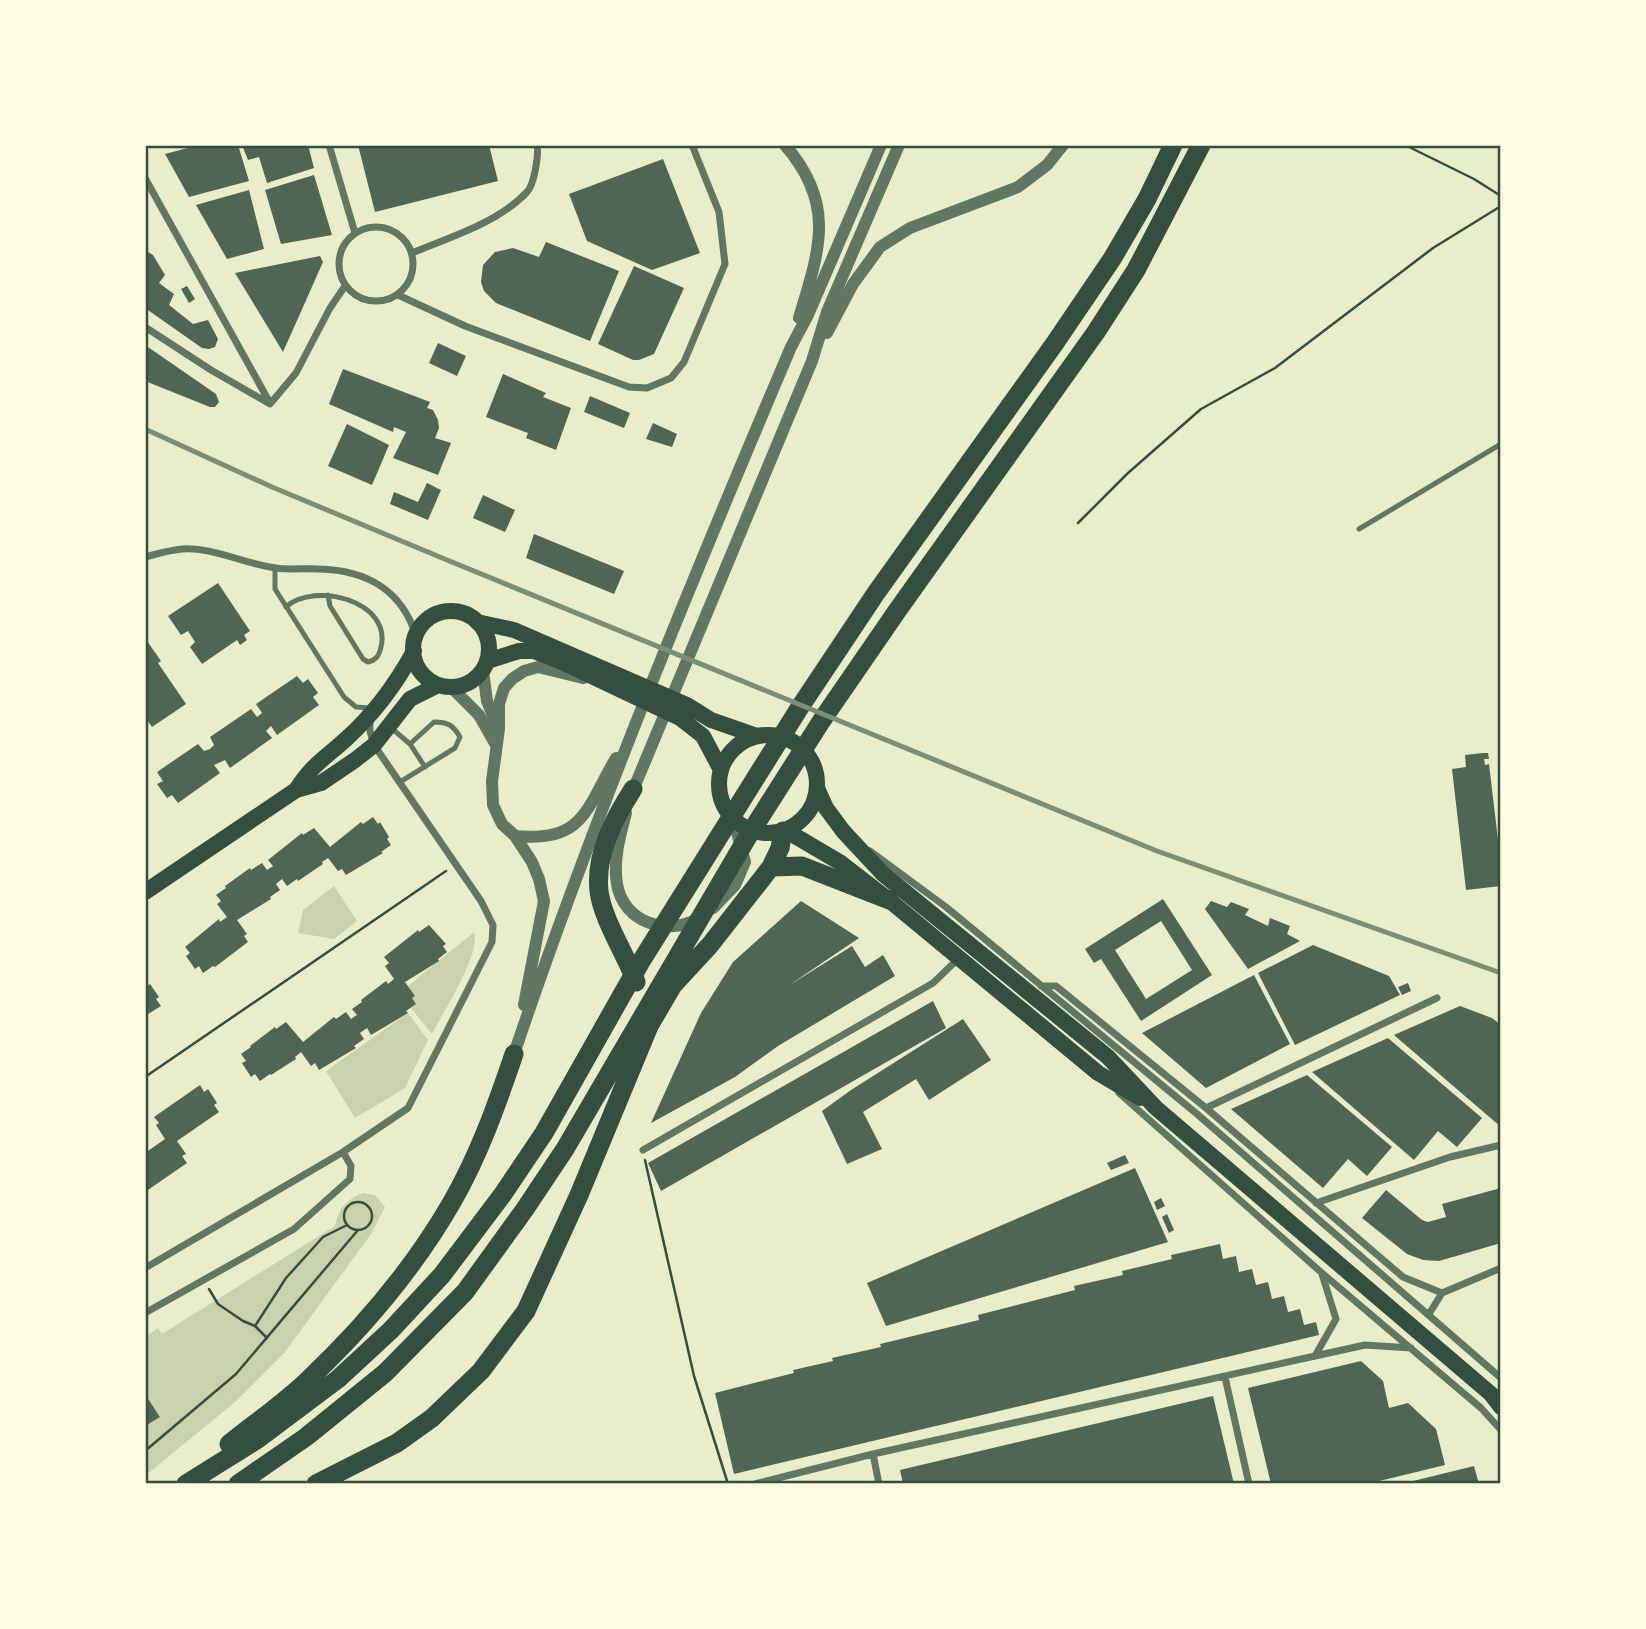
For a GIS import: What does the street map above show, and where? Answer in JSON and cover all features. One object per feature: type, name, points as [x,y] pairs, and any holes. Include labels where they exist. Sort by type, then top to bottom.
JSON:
[{"type":"highway","points":[[186,1484],[258,1438],[338,1379],[391,1330],[442,1275],[503,1194],[544,1133],[640,963],[728,820],[876,593],[1112,259],[1147,199],[1173,145]]},
{"type":"highway","points":[[238,1484],[306,1437],[385,1373],[465,1292],[525,1209],[565,1149],[747,838],[897,611],[1136,270],[1200,147]]},
{"type":"highway","points":[[633,789],[616,816],[598,865],[599,893],[635,977],[649,1026]]},
{"type":"highway","points":[[316,1484],[397,1443],[432,1418],[481,1371],[526,1311],[579,1195],[649,1026],[673,985],[710,945],[771,867],[784,831]]},
{"type":"highway","points":[[771,867],[802,866],[889,900]]},
{"type":"highway","points":[[178,1484],[306,1382],[356,1331],[404,1275],[453,1201],[489,1126],[514,1054]]},
{"type":"main road","points":[[296,790],[309,769],[343,742],[373,711],[400,677],[426,621],[443,612],[461,613],[477,622],[514,630],[687,705],[711,720],[757,736]]},
{"type":"main road","points":[[477,622],[488,640],[485,666]]},
{"type":"main road","points":[[415,644],[421,671],[444,686]]},
{"type":"main road","points":[[145,892],[296,790],[321,783],[374,745],[410,699],[444,686],[469,683],[485,666],[506,654],[534,651],[680,718],[703,736],[721,769]]},
{"type":"main road","points":[[771,735],[788,739],[802,749],[816,771],[815,799],[807,814],[784,831],[763,833],[747,828],[733,818],[723,804],[719,786],[721,769],[730,753],[741,743],[757,736],[771,735]]},
{"type":"main road","points":[[817,788],[826,808],[883,874],[1108,1057],[1156,1108],[1498,1400]]},
{"type":"main road","points":[[784,831],[841,863],[1098,1073],[1156,1108]]},
{"type":"street","points":[[329,145],[355,233]]},
{"type":"street","points":[[412,253],[496,216],[529,190],[539,153],[537,145]]},
{"type":"street","points":[[398,295],[465,326],[629,387],[647,388],[671,378],[684,362],[725,264],[719,212],[692,145]]},
{"type":"street","points":[[785,145],[809,179],[821,222],[815,265],[791,347]]},
{"type":"street","points":[[514,1054],[548,954],[672,628],[791,347],[808,315],[881,145]]},
{"type":"street","points":[[812,361],[827,312],[899,145]]},
{"type":"street","points":[[733,818],[745,862],[735,884],[710,911],[688,925],[665,929],[645,922],[627,906],[617,886],[616,858],[633,789],[812,361],[853,284],[880,247],[910,228],[1018,187],[1048,164],[1063,145]]},
{"type":"street","points":[[145,178],[270,404]]},
{"type":"street","points":[[377,226],[389,229],[407,243],[412,253],[412,277],[398,295],[387,300],[364,300],[341,281],[341,252],[346,241],[355,233],[377,226]]},
{"type":"street","points":[[270,404],[296,373],[330,308],[345,286]]},
{"type":"street","points":[[145,327],[270,404]]},
{"type":"street","points":[[145,557],[182,549],[204,550],[275,568],[322,569],[359,575],[384,587],[402,605],[408,613],[415,644]]},
{"type":"street","points":[[485,666],[487,701],[499,729]]},
{"type":"street","points":[[514,1054],[544,901],[532,862],[502,824],[493,805],[492,781],[499,729],[499,704],[504,688],[512,678],[538,667],[616,688]]},
{"type":"street","points":[[444,686],[479,715],[496,745]]},
{"type":"street","points":[[145,1268],[343,1152],[408,1108],[492,942],[493,925],[481,901],[374,745],[370,731],[373,711]]},
{"type":"street","points":[[514,836],[538,839],[557,836],[573,827],[593,804],[632,730]]},
{"type":"street","points":[[844,831],[946,907],[1197,1114],[1501,1378]]},
{"type":"street","points":[[643,1150],[933,984],[959,958]]},
{"type":"street","points":[[1041,986],[1056,986],[1206,1108],[1403,1277],[1442,1293]]},
{"type":"street","points":[[1206,1108],[1437,998]]},
{"type":"street","points":[[1098,1073],[1146,1119],[1321,1273],[1481,1408],[1501,1430]]},
{"type":"street","points":[[1316,1202],[1450,1157],[1501,1146]]},
{"type":"street","points":[[145,1314],[294,1230],[350,1179],[351,1166],[343,1152]]},
{"type":"street","points":[[1429,1314],[1442,1293],[1501,1268]]},
{"type":"street","points":[[1315,1356],[1336,1319],[1321,1273]]},
{"type":"street","points":[[755,1484],[873,1454],[1365,1345],[1411,1348]]},
{"type":"street","points":[[1225,1377],[1249,1484]]},
{"type":"street","points":[[873,1454],[879,1484]]},
{"type":"lane","points":[[1359,529],[1501,444]]},
{"type":"lane","points":[[275,568],[275,589],[344,697],[356,707],[373,711]]},
{"type":"lane","points":[[286,607],[295,599],[307,595],[328,596],[344,599],[361,606],[374,616],[382,628],[379,656],[373,661],[363,659],[330,606],[328,596]]},
{"type":"lane","points":[[400,782],[455,748],[460,737],[455,727],[447,722],[434,722],[410,744]]},
{"type":"lane","points":[[389,727],[410,744],[425,767]]},
{"type":"path","points":[[1405,145],[1474,179],[1501,196]]},
{"type":"path","points":[[1078,523],[1128,473],[1201,409],[1275,368],[1433,247],[1501,206]]},
{"type":"path","points":[[145,1077],[456,863]]},
{"type":"path","points":[[643,1150],[694,1376],[728,1484]]},
{"type":"path","points":[[145,1451],[236,1374],[358,1230],[367,1227],[372,1220],[372,1212],[363,1202],[354,1202],[346,1207],[344,1216],[347,1225],[358,1230]]},
{"type":"path","points":[[255,1326],[286,1278],[323,1237],[347,1225]]},
{"type":"path","points":[[204,1280],[218,1304],[255,1326],[267,1338]]},
{"type":"green space","points":[[334,886],[357,921],[334,939],[298,933],[303,910]]},
{"type":"green space","points":[[474,932],[475,942],[467,968],[432,1034],[411,1008],[416,1004],[408,986]]},
{"type":"green space","points":[[408,1013],[428,1040],[405,1088],[355,1118],[326,1071]]},
{"type":"green space","points":[[363,1193],[375,1195],[385,1207],[371,1234],[285,1352],[235,1402],[145,1476],[145,1426],[160,1416],[145,1394],[145,1337],[158,1328],[162,1334],[335,1226],[344,1205]]},
{"type":"building","points":[[199,145],[238,145],[249,181],[189,197],[165,154]]},
{"type":"building","points":[[242,145],[308,145],[314,168],[267,183],[259,157],[248,160]]},
{"type":"building","points":[[358,145],[489,145],[498,181],[375,212]]},
{"type":"building","points":[[663,159],[700,253],[652,270],[587,241],[569,194]]},
{"type":"building","points":[[314,175],[332,235],[281,244],[265,190]]},
{"type":"building","points":[[249,190],[264,249],[227,259],[196,205]]},
{"type":"building","points":[[546,242],[619,271],[590,341],[496,303],[484,291],[481,282],[483,265],[495,252],[513,248],[539,257]]},
{"type":"building","points":[[145,250],[153,255],[165,275],[159,283],[174,294],[169,305],[193,324],[208,320],[218,339],[215,347],[202,348],[145,308]]},
{"type":"building","points":[[320,256],[323,262],[283,352],[235,273]]},
{"type":"building","points":[[634,266],[684,288],[654,354],[639,360],[633,360],[598,344]]},
{"type":"building","points":[[187,286],[195,299],[189,303],[181,289]]},
{"type":"building","points":[[438,343],[466,356],[457,376],[429,363]]},
{"type":"building","points":[[145,345],[216,394],[219,402],[215,407],[145,381]]},
{"type":"building","points":[[343,369],[430,402],[427,408],[433,410],[438,420],[439,428],[435,438],[451,443],[438,475],[393,458],[406,432],[394,427],[393,432],[329,404]]},
{"type":"building","points":[[503,374],[546,393],[543,397],[571,408],[556,450],[526,438],[528,433],[486,417]]},
{"type":"building","points":[[590,396],[630,413],[624,428],[584,412]]},
{"type":"building","points":[[653,423],[677,434],[672,447],[646,439]]},
{"type":"building","points":[[347,424],[389,445],[372,485],[328,466]]},
{"type":"building","points":[[427,483],[441,490],[428,520],[390,504],[394,492],[418,502]]},
{"type":"building","points":[[483,495],[515,510],[505,532],[473,518]]},
{"type":"building","points":[[534,534],[624,571],[614,594],[526,558]]},
{"type":"building","points":[[218,583],[250,631],[244,635],[247,640],[240,645],[237,640],[202,664],[190,647],[195,642],[188,631],[181,635],[168,616]]},
{"type":"building","points":[[145,638],[161,661],[158,663],[186,704],[152,727],[145,717]]},
{"type":"building","points":[[297,676],[303,683],[308,679],[318,693],[313,697],[319,705],[277,735],[271,726],[266,731],[272,738],[230,768],[225,760],[214,765],[220,773],[178,803],[172,795],[167,798],[157,784],[163,781],[157,772],[198,744],[204,751],[210,749],[214,745],[210,737],[251,709],[257,717],[262,713],[256,704]]},
{"type":"building","points":[[1488,753],[1489,759],[1484,759],[1485,765],[1489,764],[1501,886],[1466,890],[1452,769],[1466,767],[1465,755]]},
{"type":"building","points":[[373,817],[378,824],[380,822],[389,837],[387,839],[391,845],[381,852],[383,853],[346,875],[342,869],[338,871],[328,858],[298,881],[297,879],[287,886],[282,879],[276,884],[280,890],[270,897],[271,899],[237,920],[247,934],[244,936],[248,942],[215,967],[203,973],[199,966],[195,969],[186,956],[190,953],[185,947],[219,919],[220,922],[227,917],[217,904],[221,901],[216,895],[226,888],[225,886],[262,863],[267,870],[273,866],[268,860],[302,833],[303,835],[314,828],[330,847],[361,822],[363,824]]},
{"type":"building","points":[[1163,899],[1212,975],[1141,1021],[1101,959],[1094,963],[1085,949]],"holes":[[[1161,921],[1192,970],[1146,999],[1115,950]]]},
{"type":"building","points":[[801,901],[859,938],[788,986],[852,946],[865,967],[883,955],[895,976],[778,1046],[735,1077],[651,1123],[701,1013],[733,962]]},
{"type":"building","points":[[1211,901],[1227,907],[1231,902],[1249,909],[1245,915],[1268,926],[1270,918],[1290,926],[1287,934],[1300,941],[1248,969],[1205,909]]},
{"type":"building","points":[[429,925],[446,944],[443,946],[447,952],[439,961],[405,982],[415,996],[412,998],[416,1004],[406,1011],[408,1013],[371,1035],[367,1028],[360,1033],[364,1039],[354,1046],[356,1048],[319,1070],[315,1063],[311,1066],[301,1052],[296,1059],[260,1081],[255,1074],[251,1077],[242,1063],[246,1061],[241,1054],[250,1046],[286,1022],[303,1042],[334,1017],[336,1019],[346,1012],[351,1019],[357,1015],[352,1009],[362,1002],[361,1000],[386,981],[388,984],[394,979],[385,966],[389,963],[384,957],[418,930],[419,932]]},
{"type":"building","points":[[1313,945],[1389,976],[1400,995],[1295,1045],[1258,973]]},
{"type":"building","points":[[1254,975],[1290,1044],[1206,1088],[1142,1033]]},
{"type":"building","points":[[145,983],[147,986],[150,984],[159,997],[156,999],[161,1006],[145,1016]]},
{"type":"building","points":[[1408,983],[1411,991],[1402,995],[1398,987]]},
{"type":"building","points":[[933,1001],[946,1028],[661,1191],[648,1163]]},
{"type":"building","points":[[1460,1006],[1492,1018],[1501,1025],[1501,1127],[1394,1035]]},
{"type":"building","points":[[963,1019],[991,1060],[929,1100],[916,1079],[863,1112],[882,1149],[847,1164],[822,1111]]},
{"type":"building","points":[[1388,1038],[1482,1118],[1457,1147],[1438,1131],[1414,1160],[1312,1072]]},
{"type":"building","points":[[1307,1075],[1392,1147],[1367,1176],[1348,1159],[1323,1188],[1231,1109]]},
{"type":"building","points":[[200,1085],[204,1092],[208,1089],[219,1112],[177,1141],[186,1154],[182,1156],[187,1163],[145,1192],[145,1153],[165,1139],[154,1117]]},
{"type":"building","points":[[1125,1155],[1129,1163],[1111,1170],[1107,1163]]},
{"type":"building","points":[[1135,1168],[1168,1242],[886,1326],[867,1283]]},
{"type":"building","points":[[1501,1188],[1501,1243],[1439,1261],[1423,1260],[1407,1254],[1362,1218],[1386,1190],[1428,1222],[1446,1217],[1442,1204]]},
{"type":"building","points":[[1161,1198],[1165,1206],[1157,1210],[1154,1202]]},
{"type":"building","points":[[1167,1214],[1174,1230],[1169,1233],[1162,1217]]},
{"type":"building","points":[[1220,1244],[1223,1259],[1236,1256],[1239,1272],[1252,1269],[1256,1285],[1268,1282],[1272,1299],[1284,1296],[1288,1312],[1300,1309],[1304,1325],[1316,1322],[1319,1335],[734,1474],[715,1393],[794,1373],[793,1370],[833,1361],[832,1358],[881,1347],[880,1344],[979,1320],[978,1315],[1075,1290],[1074,1286],[1123,1275],[1122,1271],[1172,1259],[1171,1255]]},
{"type":"building","points":[[1361,1361],[1383,1381],[1389,1408],[1408,1403],[1436,1429],[1445,1465],[1367,1484],[1271,1484],[1248,1388]]},
{"type":"building","points":[[145,1394],[160,1417],[145,1426]]},
{"type":"building","points":[[1213,1396],[1234,1484],[903,1484],[900,1470]]},
{"type":"building","points":[[1474,1466],[1479,1484],[1405,1484],[1405,1483]]},
{"type":"railway","points":[[145,429],[272,487],[447,560],[1157,851],[1501,973]]}]
